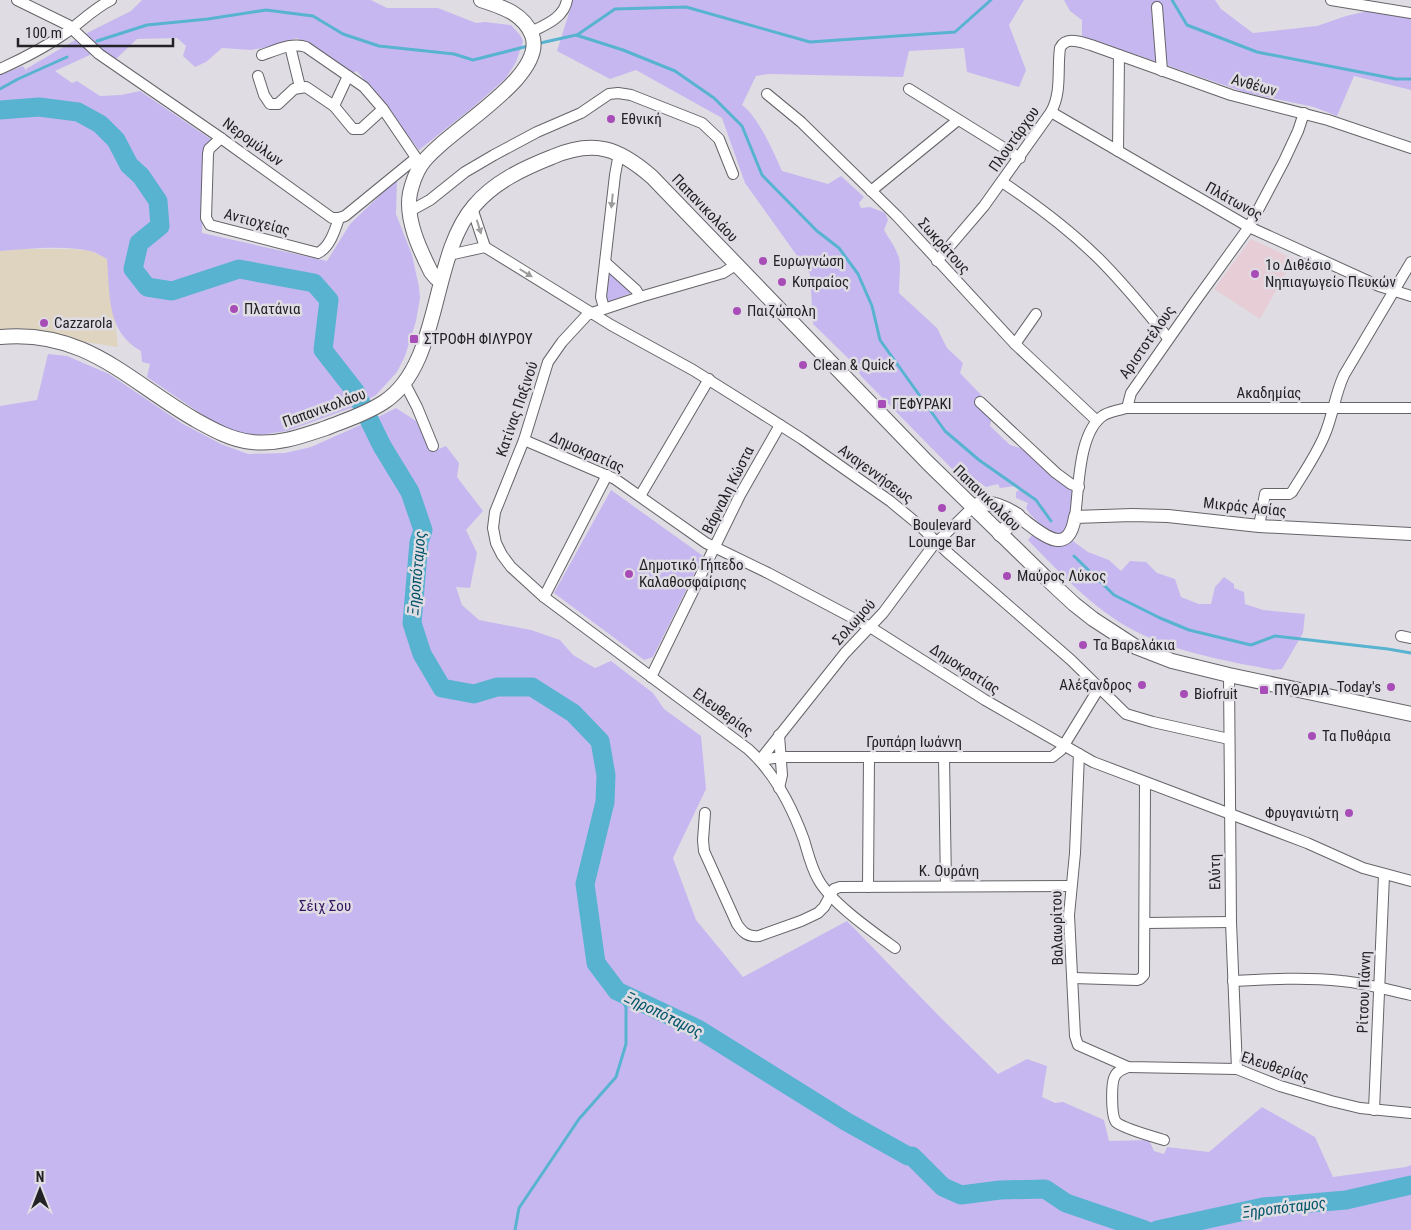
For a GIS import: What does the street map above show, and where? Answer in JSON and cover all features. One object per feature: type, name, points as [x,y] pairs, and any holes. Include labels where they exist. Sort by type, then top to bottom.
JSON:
[{"type":"main road","points":[[441,281],[434,276],[426,262],[410,212],[410,195],[419,161],[511,86],[525,70],[532,41],[524,21],[515,13],[481,0]]},
{"type":"main road","name":"Παπανικολάου","points":[[0,337],[27,336],[54,340],[89,352],[126,373],[187,415],[210,428],[237,439],[256,442],[279,442],[353,418],[378,405],[392,395],[404,382],[414,366],[422,346],[449,255],[460,227],[472,208],[490,191],[507,179],[576,148],[594,147],[619,153],[637,164],[652,178],[900,436],[1000,534],[1074,604],[1127,642],[1164,659],[1228,675],[1411,714]]},
{"type":"main road","points":[[973,507],[979,504],[1001,507],[1018,516],[1000,534]]},
{"type":"main road","points":[[987,520],[1001,507]]},
{"type":"street","name":"Νερομύλων","points":[[17,0],[57,18],[72,28],[99,54],[221,138],[326,214],[332,218],[339,218]]},
{"type":"street","points":[[0,69],[32,54],[72,28],[96,8],[111,0]]},
{"type":"street","points":[[532,41],[564,10],[567,0]]},
{"type":"street","points":[[1331,0],[1411,13]]},
{"type":"street","points":[[1158,7],[1162,71]]},
{"type":"street","name":"Πλουτάρχου","points":[[937,261],[984,206],[1051,112],[1058,88],[1061,45],[1071,41],[1091,45]]},
{"type":"street","points":[[262,54],[290,46],[300,45],[306,47],[364,87],[383,108],[419,161],[345,216],[339,218]]},
{"type":"street","name":"Ανθέων","points":[[1091,45],[1231,95],[1304,113],[1411,148]]},
{"type":"street","points":[[290,46],[300,86]]},
{"type":"street","points":[[1118,151],[1119,55]]},
{"type":"street","points":[[258,76],[264,95],[270,104],[278,104],[300,86],[308,88],[334,106],[351,128],[356,130],[361,129],[383,108]]},
{"type":"street","points":[[334,106],[348,76]]},
{"type":"street","points":[[909,90],[1020,158]]},
{"type":"street","points":[[410,212],[430,200],[465,172],[494,155],[537,132],[576,116],[609,94],[618,92],[631,95],[702,124],[719,139],[733,174]]},
{"type":"street","name":"Σωκράτους","points":[[766,94],[800,122],[897,216],[1014,344],[1097,422]]},
{"type":"street","name":"Πλάτωνος","points":[[1051,112],[1249,227],[1354,276],[1394,292],[1411,296]]},
{"type":"street","name":"Αριστοτέλους","points":[[1127,408],[1131,394],[1168,338],[1249,227],[1284,161],[1304,113]]},
{"type":"street","points":[[871,191],[958,120]]},
{"type":"street","name":"Αντιοχείας","points":[[221,138],[210,148],[208,154],[206,218],[210,225],[318,253],[322,251],[330,239],[339,218]]},
{"type":"street","points":[[604,308],[601,300],[619,153]]},
{"type":"street","points":[[1002,182],[1038,207],[1083,244],[1112,273],[1168,338]]},
{"type":"street","points":[[449,255],[485,247],[472,208]]},
{"type":"street","name":"Αναγεννήσεως","points":[[485,247],[592,313],[709,379],[780,425],[890,501],[1071,660],[1128,715],[1228,739]]},
{"type":"street","points":[[1259,526],[1265,494],[1289,494],[1292,492],[1323,438],[1342,378],[1411,262]]},
{"type":"street","points":[[606,263],[636,290],[640,297]]},
{"type":"street","name":"Κατίνας Παξινού","points":[[494,532],[494,518],[498,504],[524,440],[548,362],[562,342],[592,313],[723,273],[736,264]]},
{"type":"street","points":[[1014,344],[1036,314]]},
{"type":"street","points":[[640,496],[709,379]]},
{"type":"street","points":[[404,382],[417,406],[433,446]]},
{"type":"street","points":[[980,402],[1056,473],[1071,484],[1079,487]]},
{"type":"street","points":[[1018,516],[1048,537],[1059,541],[1068,537],[1075,517],[1086,440],[1097,422],[1107,413],[1127,408]]},
{"type":"street","name":"Ακαδημίας","points":[[1127,408],[1411,408]]},
{"type":"street","name":"Βάρναλη Κώστα","points":[[651,677],[748,481],[780,425]]},
{"type":"street","name":"Δημοκρατίας","points":[[524,440],[608,475],[688,532],[714,548],[768,573],[870,626],[985,700],[1078,754],[1145,783],[1384,874],[1411,881]]},
{"type":"street","points":[[544,597],[608,475]]},
{"type":"street","name":"Σολωμού","points":[[760,760],[850,647],[896,596],[937,542],[973,507]]},
{"type":"street","name":"Μικράς Ασίας","points":[[1075,517],[1173,516],[1259,526],[1411,534]]},
{"type":"street","name":"Ελευθερίας","points":[[494,532],[499,550],[506,560],[544,597],[748,749],[760,760],[779,788],[801,833],[817,877],[830,894],[863,924],[894,948]]},
{"type":"street","name":"Ελύτη","points":[[1228,675],[1231,922],[1237,1069]]},
{"type":"street","points":[[1064,746],[1099,688]]},
{"type":"street","points":[[779,735],[782,757],[782,781],[779,788]]},
{"type":"street","name":"Γρυπάρη Ιωάννη","points":[[760,760],[782,757],[1047,757],[1058,753],[1064,746]]},
{"type":"street","name":"Βαλαωρίτου","points":[[1078,754],[1075,852],[1069,924],[1076,1042],[1089,1052],[1112,1059],[1128,1067]]},
{"type":"street","points":[[868,887],[869,757]]},
{"type":"street","points":[[944,757],[946,886]]},
{"type":"street","points":[[1073,978],[1137,980],[1142,978],[1145,969],[1145,783]]},
{"type":"street","points":[[705,812],[703,840],[706,856],[737,924],[746,934],[760,936],[805,920],[821,910],[830,894]]},
{"type":"street","name":"Ρίτσου Γιάννη","points":[[1374,1110],[1384,874]]},
{"type":"street","name":"Κ. Ουράνη","points":[[830,894],[839,887],[1071,886]]},
{"type":"street","points":[[1145,923],[1231,922]]},
{"type":"street","points":[[1233,981],[1285,979],[1355,983],[1411,996]]},
{"type":"street","points":[[1128,1067],[1118,1072],[1114,1078],[1114,1118],[1122,1126],[1164,1140]]},
{"type":"street","name":"Ελευθερίας","points":[[1128,1067],[1237,1069],[1280,1086],[1331,1100],[1374,1110],[1411,1114]]},
{"type":"shaded area","name":"1ο Διθέσιο Νηπιαγωγείο Πευκών","points":[[1251,239],[1294,259],[1260,319],[1214,289]]},
{"type":"shaded area","points":[[24,249],[91,251],[108,259],[118,347],[52,337],[0,334],[0,251]]},
{"type":"green space","points":[[142,0],[371,0],[387,8],[438,8],[476,23],[485,22],[511,25],[520,35],[523,41],[522,45],[516,62],[506,78],[419,150],[357,71],[349,74],[297,38],[273,46],[251,50],[222,48],[206,62],[195,67],[183,56],[186,46],[177,38],[137,39],[117,58],[101,60],[92,54],[55,71],[72,83],[77,81],[100,96],[121,95],[140,91],[212,140],[204,154],[202,233],[327,261],[350,224],[397,179],[396,214],[412,255],[420,298],[416,321],[405,356],[397,372],[376,395],[359,405],[287,431],[252,436],[240,434],[216,424],[147,377],[150,364],[142,362],[141,351],[121,333],[116,323],[110,298],[107,259],[96,253],[69,248],[0,251],[0,75],[23,66],[27,72],[26,69],[89,32],[131,11]]},
{"type":"green space","points":[[573,0],[1024,0],[1009,25],[1026,70],[1019,87],[967,72],[964,48],[909,51],[903,77],[769,74],[756,76],[742,105],[760,126],[782,171],[828,184],[841,176],[864,197],[859,203],[861,208],[870,207],[885,213],[888,220],[884,230],[897,251],[900,261],[899,293],[937,328],[947,348],[963,363],[960,373],[982,396],[978,403],[992,415],[990,426],[1010,445],[1020,448],[1050,475],[1074,491],[1074,511],[1063,534],[1088,552],[1109,560],[1121,571],[1130,561],[1146,562],[1157,573],[1175,579],[1181,597],[1199,604],[1211,604],[1215,587],[1224,577],[1234,584],[1234,588],[1244,592],[1245,604],[1263,610],[1305,614],[1303,633],[1282,669],[1274,670],[1221,660],[1185,651],[1151,639],[1105,612],[1065,577],[1028,540],[1041,525],[1026,508],[1028,503],[1016,498],[1016,492],[1019,490],[1016,486],[1000,488],[998,484],[986,487],[971,476],[958,475],[861,376],[853,363],[813,324],[810,274],[745,183],[722,118],[636,70],[610,79],[557,51]]},
{"type":"green space","points":[[1064,0],[1215,0],[1221,9],[1253,33],[1317,26],[1346,16],[1372,10],[1411,17],[1411,90],[1354,76],[1337,116],[1314,107],[1247,93],[1082,36],[1082,20],[1070,11]]},
{"type":"green space","points":[[607,272],[610,272],[631,293],[607,302],[604,298]]},
{"type":"green space","name":"Σέιχ Σου","points":[[48,354],[67,356],[109,374],[183,424],[221,444],[248,454],[285,453],[311,447],[396,408],[416,421],[430,450],[434,451],[446,446],[459,463],[457,477],[483,511],[466,530],[477,553],[470,588],[456,587],[462,605],[479,620],[531,630],[560,640],[573,655],[595,668],[611,661],[653,693],[664,709],[701,736],[706,789],[673,858],[696,920],[743,977],[847,921],[998,1074],[1027,1059],[1047,1066],[1042,1097],[1055,1103],[1063,1102],[1104,1120],[1109,1141],[1149,1140],[1154,1151],[1164,1154],[1167,1147],[1209,1152],[1262,1107],[1315,1137],[1333,1177],[1411,1165],[1411,1230],[0,1230],[0,406],[37,400]]},
{"type":"green space","name":"Δημοτικό Γήπεδο Καλαθοσφαίρισης","points":[[611,490],[703,556],[653,657],[644,660],[554,593]]},
{"type":"waterway","points":[[577,35],[615,9],[686,7],[810,42],[955,32],[991,0]]},
{"type":"waterway","points":[[1172,0],[1187,25],[1257,52],[1396,79],[1411,79]]},
{"type":"waterway","points":[[97,41],[147,25],[208,19],[266,10],[313,16],[343,34],[379,46],[454,54],[473,60],[528,46]]},
{"type":"waterway","points":[[536,44],[576,35],[623,50],[675,71],[714,98],[742,126],[762,175],[817,231],[839,248],[858,274],[872,306],[880,340],[945,431],[979,460],[1036,500],[1051,521]]},
{"type":"waterway","points":[[0,89],[67,57]]},
{"type":"waterway","name":"Ξηροπόταμος","points":[[0,110],[39,107],[78,112],[100,124],[116,140],[129,165],[141,176],[158,201],[160,226],[139,243],[133,269],[147,287],[172,291],[239,269],[314,283],[329,300],[323,350],[355,391],[382,446],[410,492],[423,530],[419,542],[412,623],[422,654],[442,688],[474,694],[497,687],[532,687],[573,713],[600,741],[606,775],[605,802],[585,884],[596,963],[617,991],[698,1029],[847,1122],[908,1156],[912,1156],[943,1187],[961,1195],[1000,1190],[1045,1189],[1066,1203],[1145,1230]]},
{"type":"waterway","points":[[1074,556],[1114,595],[1189,630],[1251,645],[1275,636],[1411,653]]},
{"type":"waterway","points":[[515,1230],[519,1208],[579,1119],[616,1077],[626,1044],[626,1007],[617,991]]},
{"type":"waterway","name":"Ξηροπόταμος","points":[[1157,1230],[1263,1207],[1346,1200],[1411,1185]]},
{"type":"place","name":"Εθνική","points":[[611,119]]},
{"type":"place","name":"Ευρωγνώση","points":[[763,261]]},
{"type":"place","name":"1ο Διθέσιο Νηπιαγωγείο Πευκών","points":[[1255,274]]},
{"type":"place","name":"Κυπραίος","points":[[782,282]]},
{"type":"place","name":"Πλατάνια","points":[[234,309]]},
{"type":"place","name":"Παιζώπολη","points":[[737,311]]},
{"type":"place","name":"Cazzarola","points":[[44,323]]},
{"type":"place","name":"ΣΤΡΟΦΗ ΦΙΛΥΡΟΥ","points":[[414,339]]},
{"type":"place","name":"Clean & Quick","points":[[803,365]]},
{"type":"place","name":"ΓΕΦΥΡΑΚΙ","points":[[882,404]]},
{"type":"place","name":"Boulevard Lounge Bar","points":[[942,508]]},
{"type":"place","name":"Δημοτικό Γήπεδο Καλαθοσφαίρισης","points":[[629,574]]},
{"type":"place","name":"Μαύρος Λύκος","points":[[1007,576]]},
{"type":"place","name":"Τα Βαρελάκια","points":[[1083,645]]},
{"type":"place","name":"Αλέξανδρος","points":[[1142,685]]},
{"type":"place","name":"Today's","points":[[1391,687]]},
{"type":"place","name":"ΠΥΘΑΡΙΑ","points":[[1264,690]]},
{"type":"place","name":"Biofruit","points":[[1184,694]]},
{"type":"place","name":"Τα Πυθάρια","points":[[1312,736]]},
{"type":"place","name":"Φρυγανιώτη","points":[[1349,813]]}]
